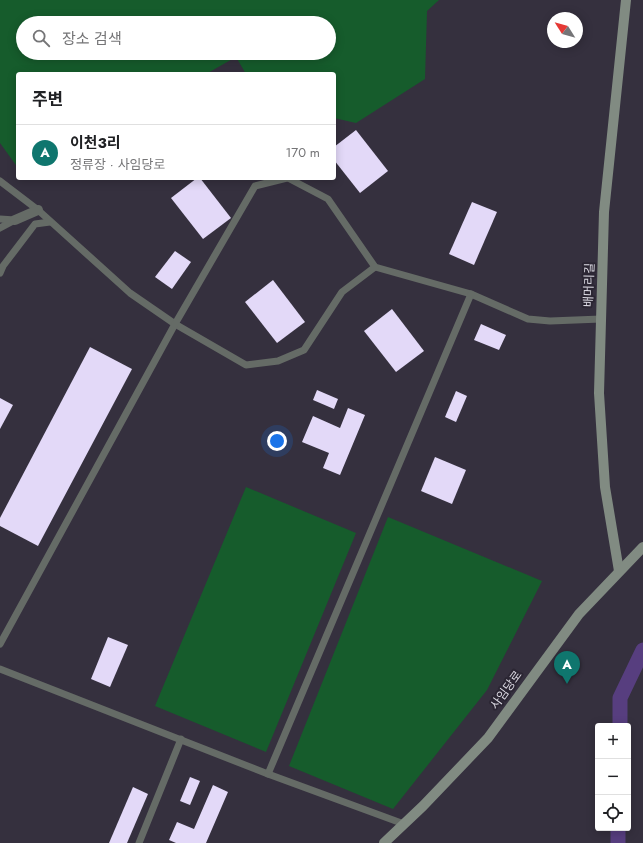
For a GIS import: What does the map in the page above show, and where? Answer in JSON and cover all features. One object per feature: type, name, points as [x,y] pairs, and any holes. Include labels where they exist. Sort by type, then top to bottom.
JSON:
[{"type":"street","name":"배머리길","points":[[619,572],[605,487],[599,393],[604,212],[626,0]]},
{"type":"street","points":[[15,220],[38,210]]},
{"type":"street","name":"사임당로","points":[[384,843],[488,738],[579,614],[643,547]]},
{"type":"lane","points":[[0,644],[174,324],[255,186],[280,180]]},
{"type":"lane","points":[[292,180],[328,199],[375,267],[471,294],[528,319],[550,321],[601,319]]},
{"type":"lane","points":[[0,181],[38,210],[130,293],[174,324],[246,364],[278,361],[304,350],[342,292],[375,267]]},
{"type":"lane","points":[[0,219],[15,220]]},
{"type":"lane","points":[[0,228],[15,220]]},
{"type":"lane","points":[[0,273],[3,266],[35,224],[50,222]]},
{"type":"lane","points":[[268,774],[471,294]]},
{"type":"lane","points":[[0,669],[268,774],[404,824]]},
{"type":"lane","points":[[140,843],[181,739]]},
{"type":"green space","points":[[0,0],[439,0],[427,11],[425,79],[356,123],[336,118],[336,72],[245,72],[238,60],[336,60],[336,16],[16,16],[16,60],[231,60],[210,72],[16,72],[16,165],[0,143]]},
{"type":"green space","points":[[246,487],[356,533],[266,752],[155,706]]},
{"type":"green space","points":[[388,517],[542,581],[487,690],[393,809],[289,766]]},
{"type":"building","points":[[356,130],[388,171],[360,193],[336,163],[336,145]]},
{"type":"building","points":[[194,180],[202,180],[231,218],[203,239],[171,198]]},
{"type":"building","points":[[472,202],[497,212],[474,265],[449,254]]},
{"type":"building","points":[[175,251],[191,262],[172,289],[155,277]]},
{"type":"building","points":[[273,280],[305,322],[277,343],[245,302]]},
{"type":"building","points":[[392,309],[424,351],[396,372],[364,331]]},
{"type":"building","points":[[481,324],[506,335],[499,350],[474,340]]},
{"type":"building","points":[[90,347],[132,369],[38,546],[0,526],[0,518]]},
{"type":"building","points":[[317,390],[338,399],[334,409],[313,400]]},
{"type":"building","points":[[456,391],[467,396],[456,422],[445,417]]},
{"type":"building","points":[[0,398],[13,405],[0,429]]},
{"type":"building","points":[[348,408],[365,415],[340,475],[323,468],[329,453],[302,442],[313,416],[340,428]]},
{"type":"building","points":[[435,457],[466,470],[452,504],[421,491]]},
{"type":"building","points":[[108,637],[128,645],[110,687],[91,679]]},
{"type":"building","points":[[190,777],[200,781],[190,805],[180,801]]},
{"type":"building","points":[[213,785],[228,792],[206,843],[176,843],[169,840],[177,822],[194,829]]},
{"type":"building","points":[[133,787],[148,794],[127,843],[109,843]]},
{"type":"waterway","points":[[620,723],[620,698],[643,650]]},
{"type":"waterway","points":[[618,831],[618,843]]},
{"type":"place","name":"이천3리","points":[[567,684]]}]
